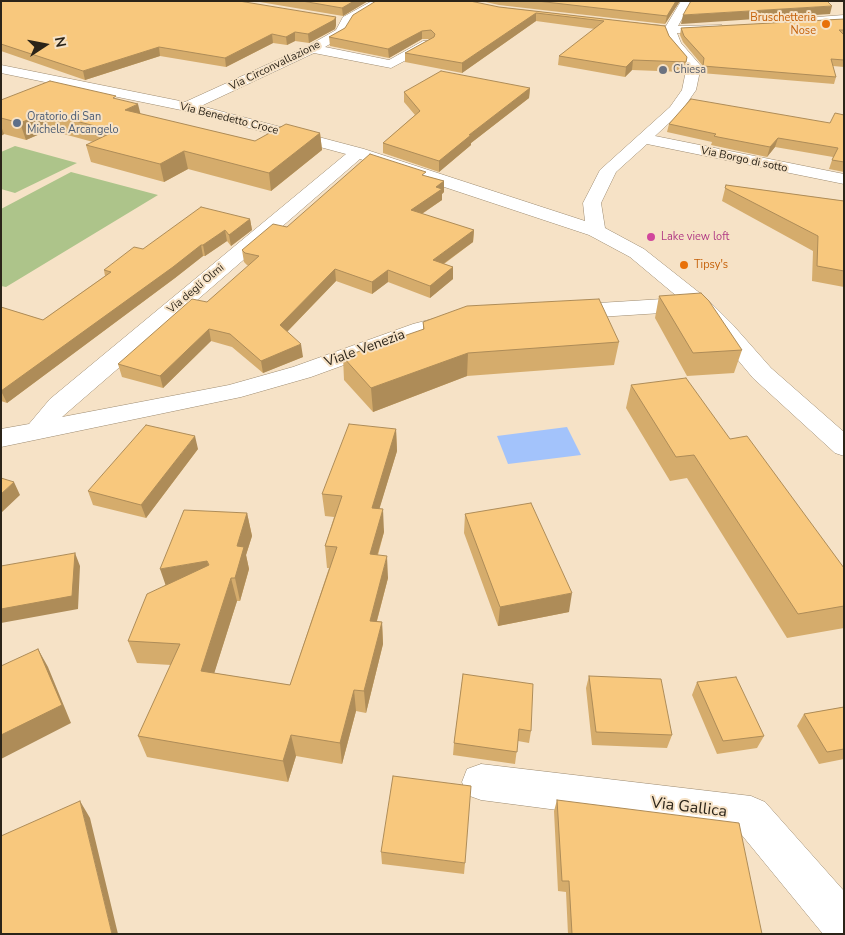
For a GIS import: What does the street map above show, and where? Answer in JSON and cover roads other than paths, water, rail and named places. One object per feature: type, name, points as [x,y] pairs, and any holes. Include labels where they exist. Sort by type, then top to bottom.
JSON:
[{"type":"street","name":"Via Circonvallazione","points":[[187,107],[313,49],[341,32],[341,22],[382,1]]},
{"type":"street","points":[[670,30],[687,1]]},
{"type":"street","points":[[776,24],[844,18]]},
{"type":"street","points":[[614,24],[670,30],[727,28]]},
{"type":"street","points":[[596,231],[592,203],[608,170],[644,140],[675,110],[690,90],[694,66],[675,44],[670,30]]},
{"type":"street","points":[[313,49],[391,64],[427,44]]},
{"type":"street","name":"Via Benedetto Croce","points":[[1,69],[187,107],[358,152],[596,231],[637,253],[698,303],[725,330],[762,373],[844,447]]},
{"type":"street","name":"Via Borgo di sotto","points":[[644,140],[844,179]]},
{"type":"street","name":"Via degli Olmi","points":[[38,430],[59,405],[358,152]]},
{"type":"street","points":[[545,313],[698,303]]},
{"type":"street","name":"Viale Venezia","points":[[1,438],[232,392],[302,372],[421,329],[451,320],[485,316]]},
{"type":"street","name":"Via Gallica","points":[[481,782],[751,816],[837,916],[844,930]]},
{"type":"water","points":[[567,427],[581,455],[508,464],[497,436]]},
{"type":"place","name":"Bruschetteria Nose","points":[[826,24]]},
{"type":"place","name":"Chiesa","points":[[663,70]]},
{"type":"place","name":"Oratorio di San Michele Arcangelo","points":[[17,123]]},
{"type":"place","name":"Lake view loft","points":[[651,237]]},
{"type":"place","name":"Tipsy's","points":[[684,265]]}]
